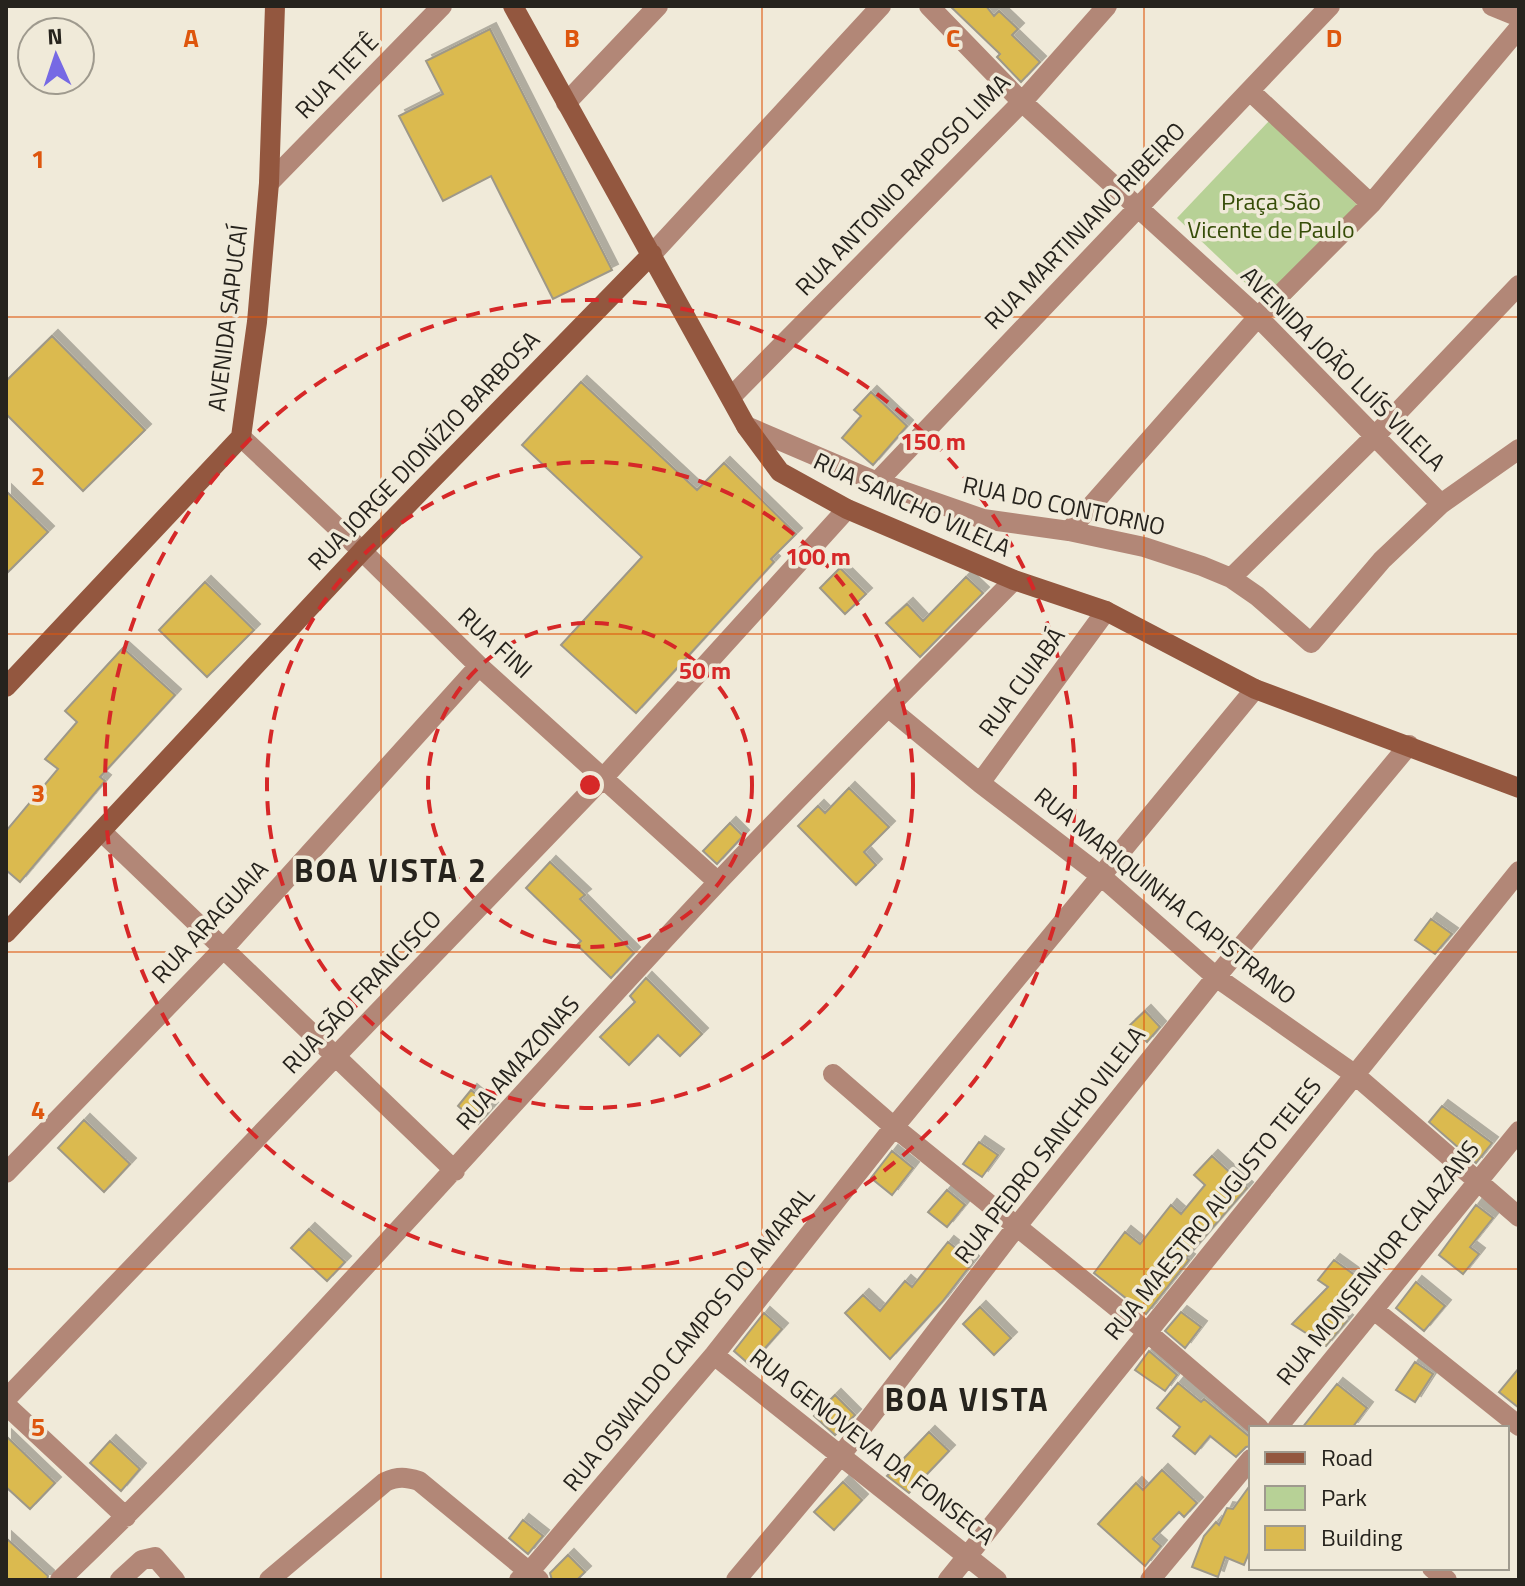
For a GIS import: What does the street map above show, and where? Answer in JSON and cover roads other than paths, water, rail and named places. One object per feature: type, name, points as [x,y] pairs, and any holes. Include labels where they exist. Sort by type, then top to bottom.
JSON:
[{"type":"main road","name":"AVENIDA SAPUCAÍ","points":[[6,687],[241,437],[257,322],[269,183],[275,6]]},
{"type":"main road","name":"RUA SANCHO VILELA","points":[[513,6],[746,426],[780,472],[847,509],[1014,580],[1106,611],[1255,689],[1519,788]]},
{"type":"main road","name":"RUA JORGE DIONÍZIO BARBOSA","points":[[6,933],[362,551],[652,254]]},
{"type":"street","name":"RUA TIETÊ","points":[[269,183],[442,6]]},
{"type":"street","points":[[566,103],[658,6]]},
{"type":"street","name":"RUA JORGE DIONÍZIO BARBOSA","points":[[652,254],[881,6]]},
{"type":"street","name":"AVENIDA JOÃO LUÍS VILELA","points":[[929,6],[1022,102],[1258,317],[1441,504]]},
{"type":"street","name":"RUA ANTONIO RAPOSO LIMA","points":[[731,397],[1022,102],[1107,6]]},
{"type":"street","name":"RUA MARTINIANO RIBEIRO","points":[[877,482],[1330,6]]},
{"type":"street","points":[[1492,6],[1519,17]]},
{"type":"street","points":[[1069,531],[1258,317],[1371,204],[1519,28]]},
{"type":"street","points":[[1251,92],[1371,204]]},
{"type":"street","points":[[1231,578],[1375,436],[1519,285]]},
{"type":"street","name":"RUA DO CONTORNO","points":[[746,426],[877,482],[983,519],[1069,531],[1144,547],[1202,566],[1231,578],[1257,596],[1311,643],[1382,560],[1441,504]]},
{"type":"street","name":"RUA FINI","points":[[241,437],[479,666],[718,882]]},
{"type":"street","points":[[1441,504],[1519,449]]},
{"type":"street","name":"RUA SÃO FRANCISCO","points":[[6,1399],[604,777],[847,509]]},
{"type":"street","name":"RUA AMAZONAS","points":[[60,1580],[126,1517],[455,1171],[718,882],[1014,580]]},
{"type":"street","name":"RUA CUIABÁ","points":[[980,783],[1106,611]]},
{"type":"street","name":"RUA ARAGUAIA","points":[[6,1173],[225,947],[479,666]]},
{"type":"street","name":"RUA OSWALDO CAMPOS DO AMARAL","points":[[529,1577],[714,1355],[894,1127],[1255,689]]},
{"type":"street","name":"RUA MARIQUINHA CAPISTRANO","points":[[889,708],[1101,876],[1216,977],[1354,1074],[1519,1217]]},
{"type":"street","name":"RUA PEDRO SANCHO VILELA","points":[[736,1580],[841,1455],[1017,1226],[1216,977],[1409,745]]},
{"type":"street","points":[[102,832],[455,1171]]},
{"type":"street","name":"RUA MAESTRO AUGUSTO TELES","points":[[948,1580],[1519,871]]},
{"type":"street","points":[[833,1074],[1257,1426]]},
{"type":"street","name":"RUA MONSENHOR CALAZANS","points":[[1279,1426],[1519,1131]]},
{"type":"street","points":[[1374,1310],[1519,1426]]},
{"type":"street","name":"RUA GENOVEVA DA FONSECA","points":[[714,1355],[997,1580]]},
{"type":"street","points":[[6,1405],[126,1517]]},
{"type":"street","points":[[1150,1580],[1249,1461]]},
{"type":"street","points":[[269,1580],[385,1482],[395,1477],[419,1481],[529,1577]]},
{"type":"street","points":[[120,1580],[142,1560],[155,1557],[175,1580]]},
{"type":"district","name":"BOA VISTA 2","points":[[391,871]]},
{"type":"district","name":"BOA VISTA","points":[[967,1400]]},
{"type":"park label","name":"Praça São Vicente de Paulo","points":[[1271,216]]}]
